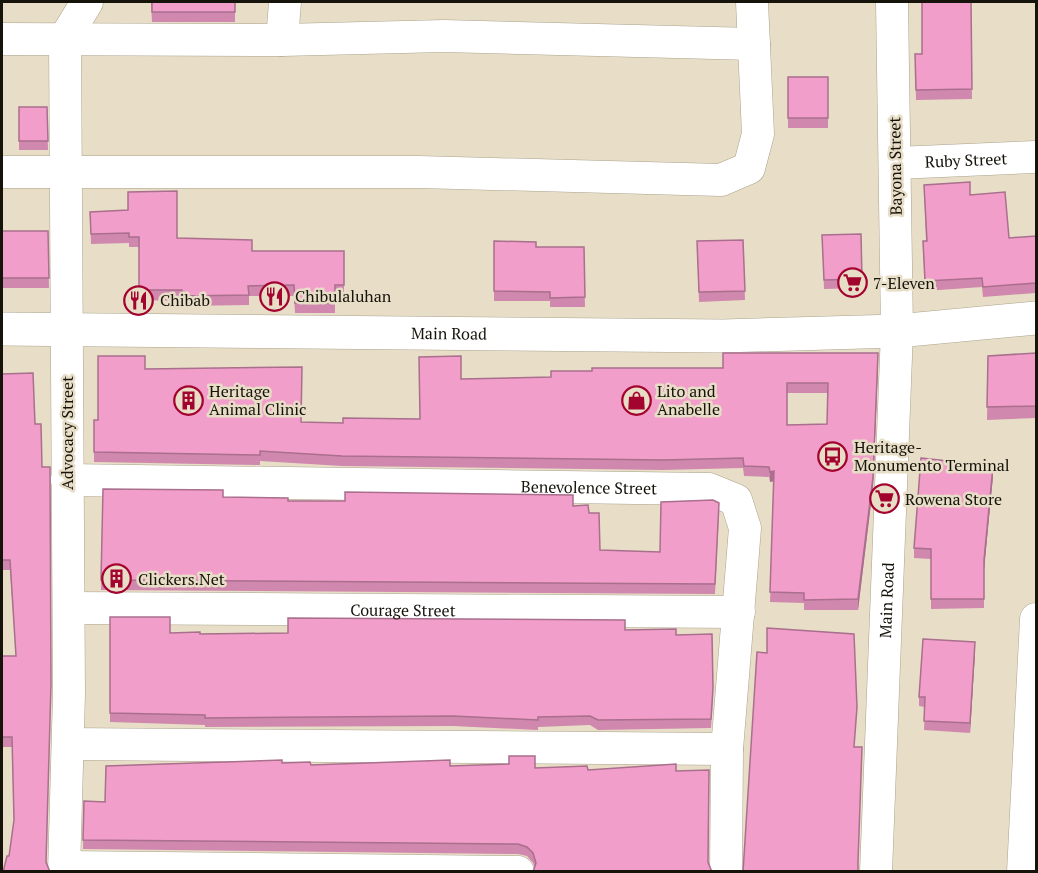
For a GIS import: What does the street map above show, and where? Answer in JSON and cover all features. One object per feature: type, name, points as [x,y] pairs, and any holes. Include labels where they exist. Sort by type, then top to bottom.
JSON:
[{"type":"main road","name":"Main Road","points":[[2,329],[723,336],[897,331],[1036,318]]},
{"type":"street","points":[[65,38],[87,2]]},
{"type":"street","points":[[282,40],[285,2]]},
{"type":"street","points":[[2,172],[419,172],[721,180],[749,168],[758,134],[752,2]]},
{"type":"street","name":"Bayona Street","points":[[892,2],[897,331]]},
{"type":"street","points":[[2,39],[282,40],[444,36],[754,44]]},
{"type":"street","name":"Advocacy Street","points":[[65,38],[69,608],[65,869]]},
{"type":"street","name":"Ruby Street","points":[[896,163],[1036,157]]},
{"type":"street","name":"Main Road","points":[[876,872],[897,331]]},
{"type":"street","name":"Benevolence Street","points":[[67,480],[709,489],[736,500],[745,528],[728,749],[726,872]]},
{"type":"street","name":"Courage Street","points":[[69,608],[739,612]]},
{"type":"street","points":[[1023,872],[1033,744],[1036,619]]},
{"type":"street","points":[[68,744],[728,749]]},
{"type":"street","points":[[65,869],[518,872]]},
{"type":"building","points":[[152,2],[235,2],[235,12],[152,12]]},
{"type":"building","points":[[922,2],[971,2],[972,89],[916,90],[915,54],[922,54]]},
{"type":"building","points":[[788,77],[828,77],[828,118],[788,118]]},
{"type":"building","points":[[19,107],[47,107],[48,141],[19,141]]},
{"type":"building","points":[[970,182],[970,195],[1005,192],[1009,238],[1036,236],[1036,283],[983,287],[982,278],[925,281],[923,241],[927,241],[924,185]]},
{"type":"building","points":[[177,191],[177,238],[252,240],[252,251],[344,251],[344,285],[335,285],[335,303],[295,303],[294,285],[248,286],[249,295],[182,296],[182,290],[139,290],[139,237],[129,237],[129,233],[91,234],[90,212],[128,210],[128,192]]},
{"type":"building","points":[[2,231],[48,231],[49,278],[2,278]]},
{"type":"building","points":[[861,234],[862,279],[824,280],[822,235]]},
{"type":"building","points":[[743,240],[745,291],[699,292],[697,241]]},
{"type":"building","points":[[494,241],[536,242],[536,247],[584,247],[585,297],[550,298],[550,292],[494,291]]},
{"type":"building","points":[[723,353],[878,353],[873,477],[858,599],[804,600],[804,593],[770,592],[774,471],[770,472],[769,467],[744,466],[743,458],[663,460],[342,456],[260,451],[260,455],[94,452],[94,420],[98,420],[98,356],[145,356],[145,369],[302,367],[301,422],[343,423],[343,418],[420,419],[419,357],[461,356],[461,379],[551,377],[551,371],[592,371],[592,368],[723,368]],"holes":[[[787,383],[828,383],[827,424],[787,425]]]},
{"type":"building","points":[[1036,353],[1036,406],[987,407],[988,356]]},
{"type":"building","points":[[33,373],[35,424],[41,424],[42,467],[50,467],[51,684],[46,862],[50,872],[3,872],[7,856],[9,856],[14,820],[12,737],[2,737],[2,656],[16,656],[10,560],[2,560],[2,374]]},
{"type":"building","points":[[921,458],[993,466],[984,560],[984,599],[931,599],[931,549],[914,548]]},
{"type":"building","points":[[103,489],[223,490],[223,497],[288,498],[288,501],[345,501],[345,492],[573,495],[573,506],[588,505],[589,513],[599,513],[600,550],[660,552],[661,502],[713,500],[719,503],[715,584],[101,580]]},
{"type":"building","points":[[110,617],[170,617],[170,633],[200,632],[200,634],[288,633],[288,618],[625,620],[625,630],[676,629],[676,635],[712,634],[711,719],[598,720],[590,716],[538,717],[538,720],[453,716],[205,718],[205,715],[110,713]]},
{"type":"building","points":[[767,628],[854,634],[857,707],[854,747],[862,747],[858,872],[743,872],[757,652],[767,653]]},
{"type":"building","points":[[923,639],[975,642],[970,723],[924,721],[925,697],[919,697]]},
{"type":"building","points":[[509,756],[535,756],[535,768],[587,766],[588,770],[676,764],[676,771],[709,770],[708,862],[712,872],[533,872],[536,863],[533,853],[527,847],[518,844],[83,840],[84,801],[105,802],[106,766],[282,760],[282,763],[310,762],[311,765],[450,760],[450,766],[509,764]]},
{"type":"place","name":"7-Eleven","points":[[852,283]]},
{"type":"place","name":"Chibulaluhan","points":[[274,296]]},
{"type":"place","name":"Chibab","points":[[139,300]]},
{"type":"place","name":"Heritage Animal Clinic","points":[[188,400]]},
{"type":"place","name":"Lito and Anabelle","points":[[636,400]]},
{"type":"place","name":"Heritage- Monumento Terminal","points":[[833,456]]},
{"type":"place","name":"Rowena Store","points":[[884,499]]},
{"type":"place","name":"Clickers.Net","points":[[117,579]]}]
